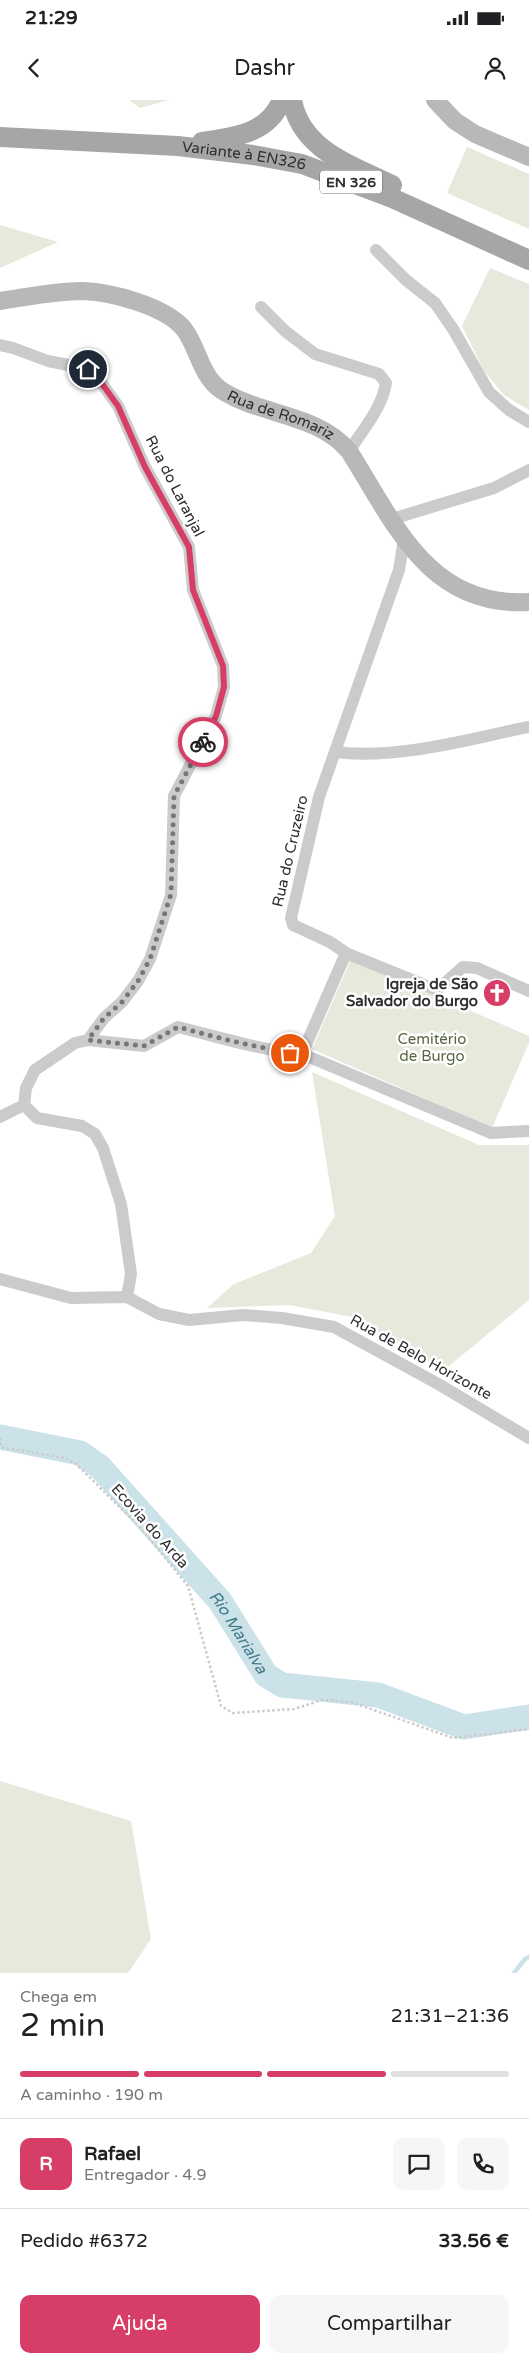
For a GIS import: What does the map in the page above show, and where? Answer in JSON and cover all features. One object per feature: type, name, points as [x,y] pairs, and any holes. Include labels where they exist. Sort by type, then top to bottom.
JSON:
[{"type":"main road","points":[[178,146],[224,139],[252,131],[264,125],[274,115],[282,100]]},
{"type":"main road","points":[[292,100],[299,124],[311,141],[327,152],[427,203],[521,257]]},
{"type":"main road","points":[[435,100],[455,121],[475,134],[529,157]]},
{"type":"main road","name":"Variante à EN326","points":[[0,137],[178,146],[253,155],[302,164],[392,198],[521,257]]},
{"type":"main road","name":"Rua de Romariz","points":[[0,301],[84,291],[145,305],[168,316],[184,329],[201,366],[220,389],[242,400],[320,428],[338,438],[349,451],[411,550],[436,574],[467,593],[504,604],[529,602]]},
{"type":"street","points":[[376,250],[406,280],[435,303],[453,329],[489,392],[510,410],[529,422]]},
{"type":"street","points":[[261,307],[285,331],[315,354],[379,374],[386,382],[384,395],[376,410],[349,451]]},
{"type":"street","name":"Rua do Laranjal","points":[[0,345],[48,361],[88,369],[100,381],[118,406],[145,467],[189,547],[193,590],[223,666],[224,687],[216,716],[174,796],[171,894],[150,959],[138,981],[122,1002],[104,1018],[88,1040]]},
{"type":"street","points":[[392,519],[494,488],[529,470]]},
{"type":"street","name":"Rua do Cruzeiro","points":[[404,539],[399,570],[319,797],[291,918],[293,925],[330,942],[346,953],[437,990],[463,967],[477,968],[529,991]]},
{"type":"street","points":[[335,752],[352,754],[388,752],[439,745],[529,727]]},
{"type":"street","points":[[302,1054],[346,953]]},
{"type":"street","points":[[127,1297],[131,1274],[121,1204],[103,1148],[95,1134],[82,1126],[36,1118],[24,1105],[26,1088],[35,1070],[75,1043],[88,1040],[144,1046],[178,1027],[240,1044],[278,1052],[302,1054],[491,1133],[529,1131]]},
{"type":"street","points":[[0,1117],[24,1105]]},
{"type":"street","name":"Rua de Belo Horizonte","points":[[0,1279],[71,1298],[127,1297],[159,1314],[189,1320],[243,1315],[282,1318],[334,1327],[440,1385],[529,1438]]},
{"type":"path","name":"Ecovia do Arda","points":[[0,1438],[1,1447],[65,1458],[76,1464],[141,1528],[188,1586],[221,1706],[233,1713],[294,1709],[322,1700],[351,1702],[453,1738],[529,1729]]},
{"type":"green space","points":[[129,100],[169,100],[140,108]]},
{"type":"green space","points":[[467,147],[529,174],[529,229],[447,193]]},
{"type":"green space","points":[[0,225],[58,242],[0,268]]},
{"type":"green space","points":[[490,268],[529,284],[529,410],[504,395],[484,371],[462,326]]},
{"type":"green space","name":"Cemitério de Burgo","points":[[351,959],[529,1036],[529,1043],[492,1128],[312,1049]]},
{"type":"green space","points":[[312,1072],[479,1145],[529,1145],[529,1300],[444,1370],[352,1317],[289,1305],[207,1308],[234,1284],[311,1253],[335,1216]]},
{"type":"green space","points":[[0,1781],[131,1821],[151,1939],[128,1973],[0,1973]]},
{"type":"waterway","name":"Rio Marialva","points":[[0,1437],[80,1453],[100,1467],[220,1601],[266,1675],[282,1685],[378,1695],[464,1727],[529,1717]]},
{"type":"waterway","points":[[514,1973],[525,1959],[529,1957]]},
{"type":"way so far","points":[[203,742],[174,796],[172,809],[174,833],[171,894],[150,959],[138,981],[122,1002],[104,1018],[88,1040],[144,1046],[178,1027],[278,1052],[290,1053]]},
{"type":"place","name":"Igreja de São Salvador do Burgo","points":[[497,993]]},
{"type":"route","points":[[88,369],[100,381],[118,406],[145,467],[189,547],[193,590],[223,666],[224,687],[216,716],[203,742]]}]
